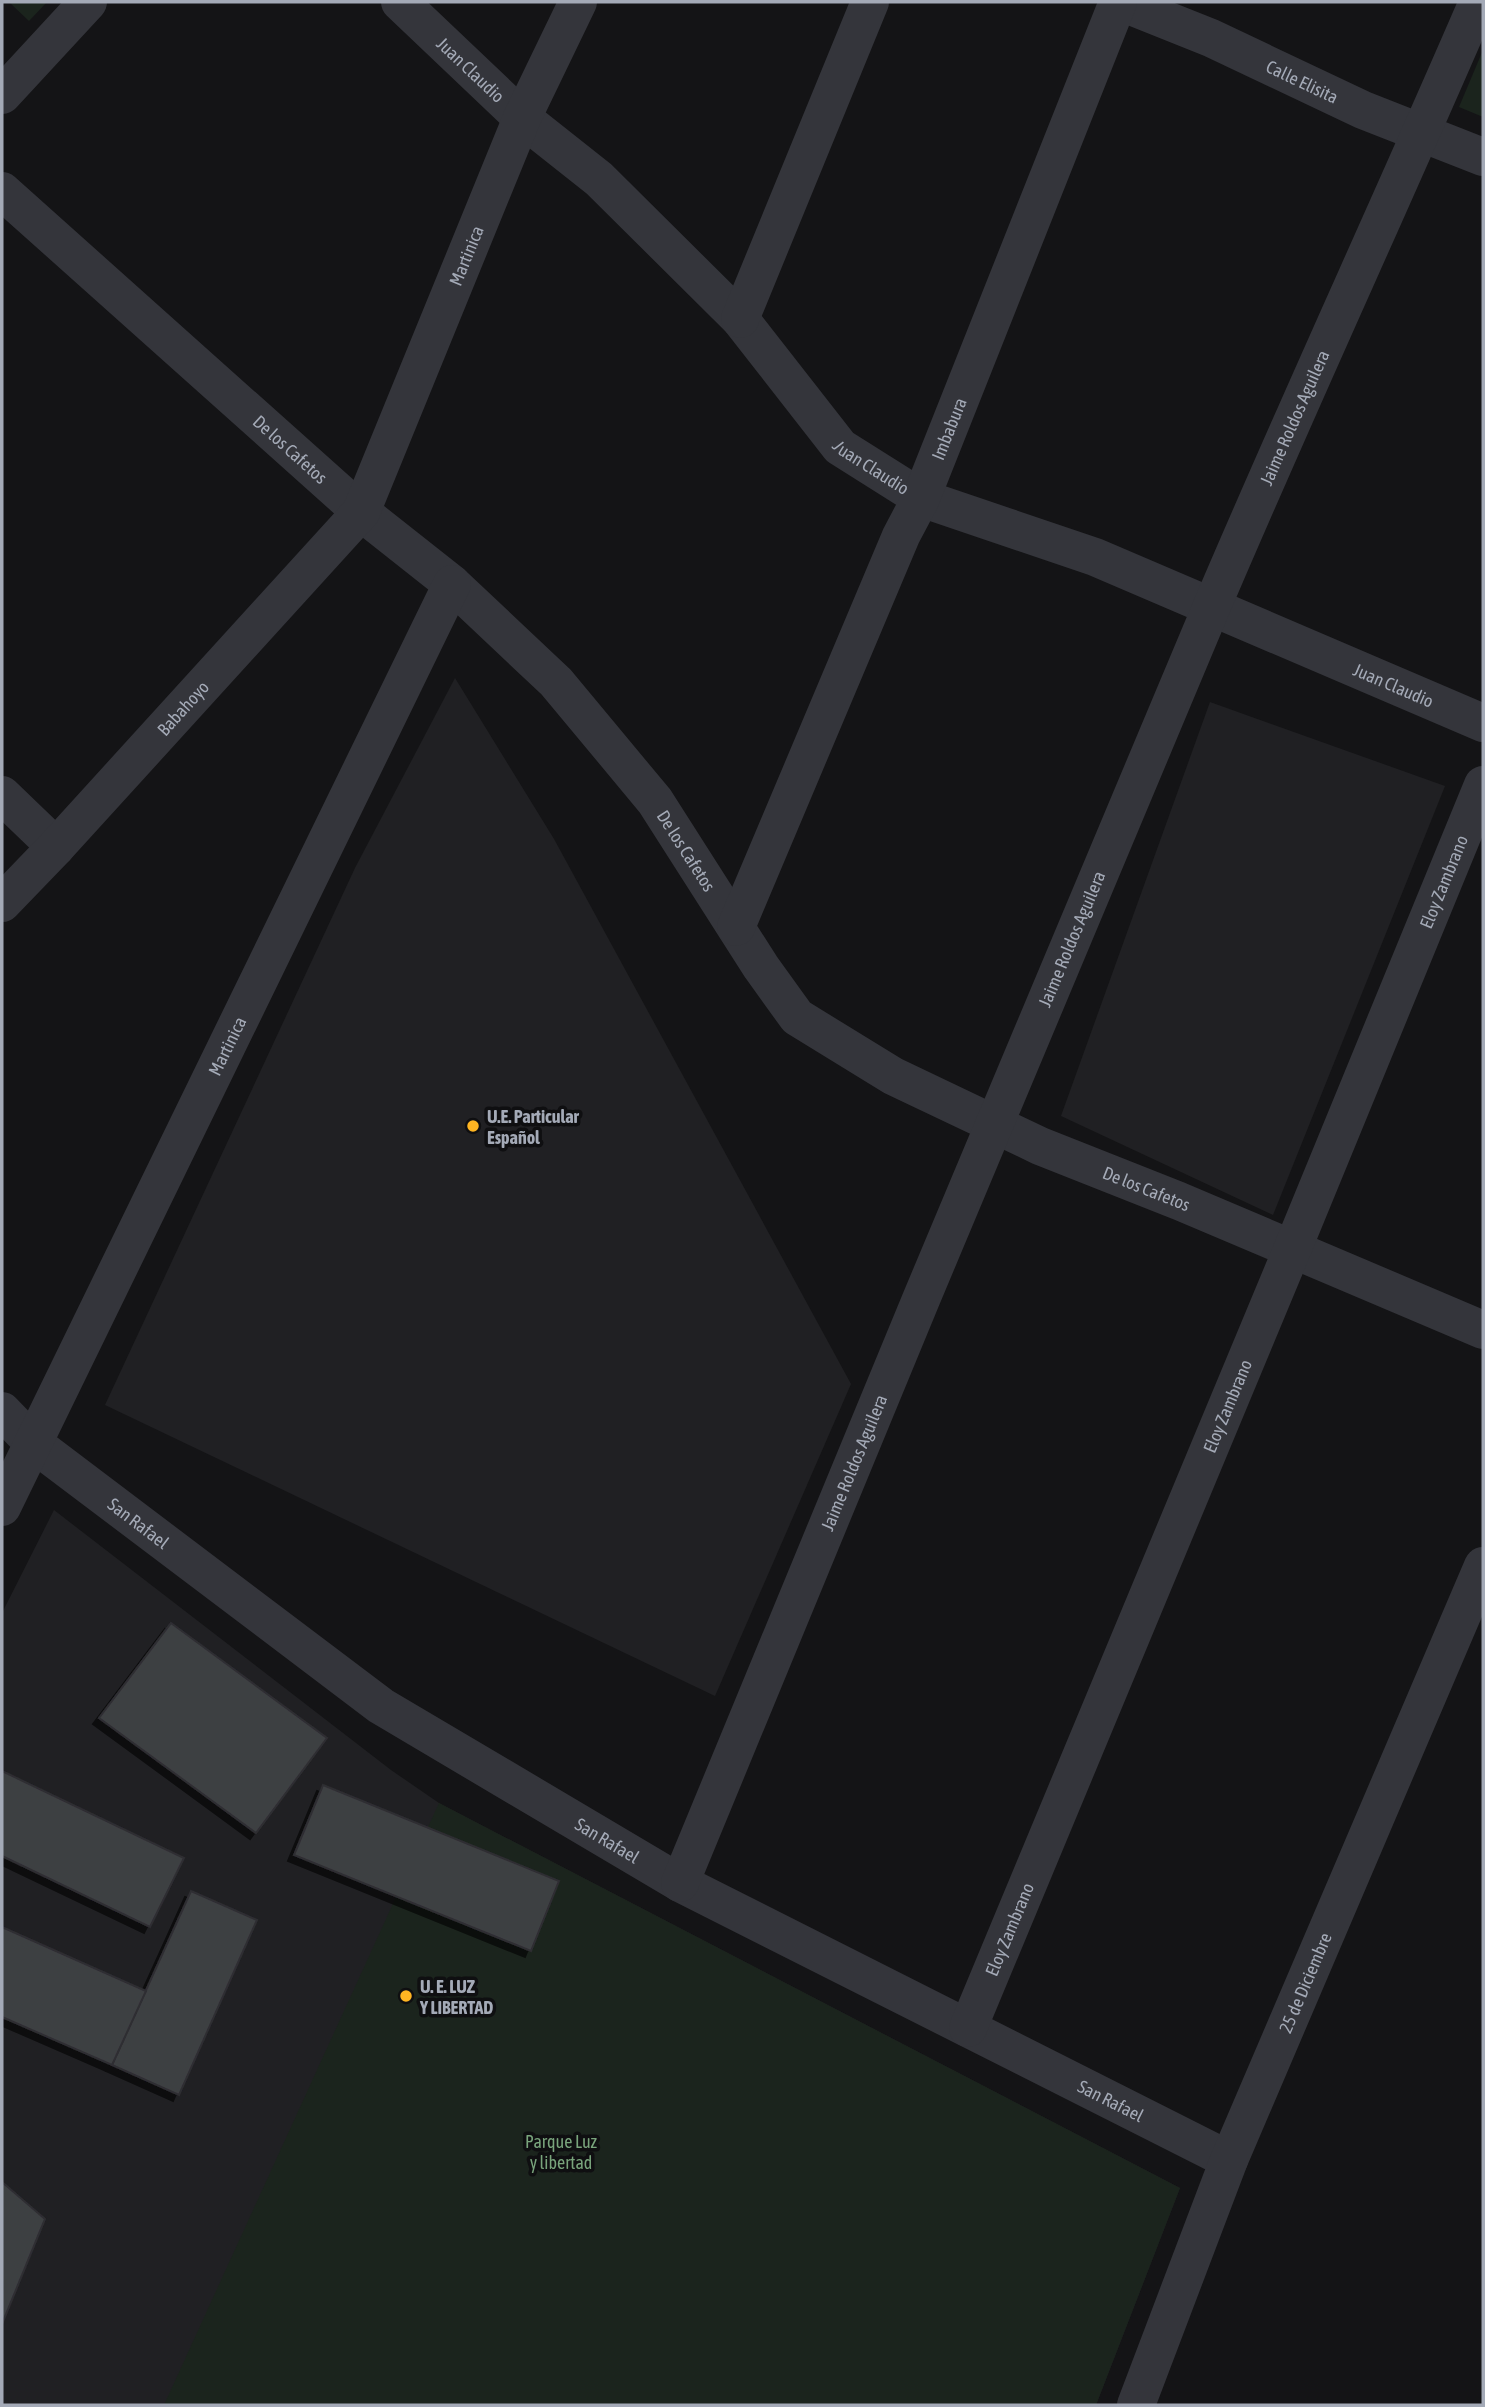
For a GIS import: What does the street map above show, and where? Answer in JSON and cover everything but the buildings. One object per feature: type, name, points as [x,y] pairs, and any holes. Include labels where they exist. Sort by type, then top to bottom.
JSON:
[{"type":"street","points":[[2,95],[88,2]]},
{"type":"street","name":"Juan Claudio","points":[[400,2],[522,118],[599,179],[740,319],[840,447],[921,498],[1095,557],[1483,723]]},
{"type":"street","name":"Martinica","points":[[361,512],[522,118],[578,2]]},
{"type":"street","points":[[740,319],[870,2]]},
{"type":"street","name":"Calle Elisita","points":[[1120,2],[1211,38],[1363,110],[1483,157]]},
{"type":"street","name":"Imbabura","points":[[736,926],[901,536],[921,498],[1120,2]]},
{"type":"street","name":"Jaime Roldos Aguilera","points":[[680,1883],[1211,607],[1423,132],[1478,2]]},
{"type":"street","name":"De los Cafetos","points":[[2,191],[361,512],[452,584],[565,692],[655,801],[761,967],[797,1017],[894,1076],[1040,1146],[1179,1201],[1483,1330]]},
{"type":"street","name":"Babahoyo","points":[[2,903],[361,512]]},
{"type":"street","name":"Martinica","points":[[2,1507],[452,584]]},
{"type":"street","name":"Eloy Zambrano","points":[[968,2028],[1483,785]]},
{"type":"street","points":[[2,795],[56,847]]},
{"type":"street","name":"San Rafael","points":[[2,1411],[33,1443],[381,1706],[680,1883],[1229,2160]]},
{"type":"street","name":"25 de Diciembre","points":[[1136,2405],[1229,2160],[1483,1566]]},
{"type":"shaded area","name":"U.E. Particular Español","points":[[455,678],[554,839],[851,1384],[715,1696],[105,1405],[355,868]]},
{"type":"shaded area","points":[[1210,702],[1445,786],[1273,1215],[1061,1116]]},
{"type":"shaded area","name":"Parque Luz y libertad","points":[[54,1510],[391,1770],[439,1803],[1180,2188],[1096,2405],[2,2405],[2,1613]]},
{"type":"green space","points":[[9,2],[47,2],[29,21]]},
{"type":"green space","points":[[1483,50],[1483,117],[1459,107]]},
{"type":"green space","name":"Parque Luz y libertad","points":[[439,1803],[1180,2188],[1096,2405],[164,2405]]},
{"type":"place","name":"U.E. Particular Español","points":[[473,1126]]},
{"type":"place","name":"U. E. LUZ Y LIBERTAD","points":[[406,1996]]}]
